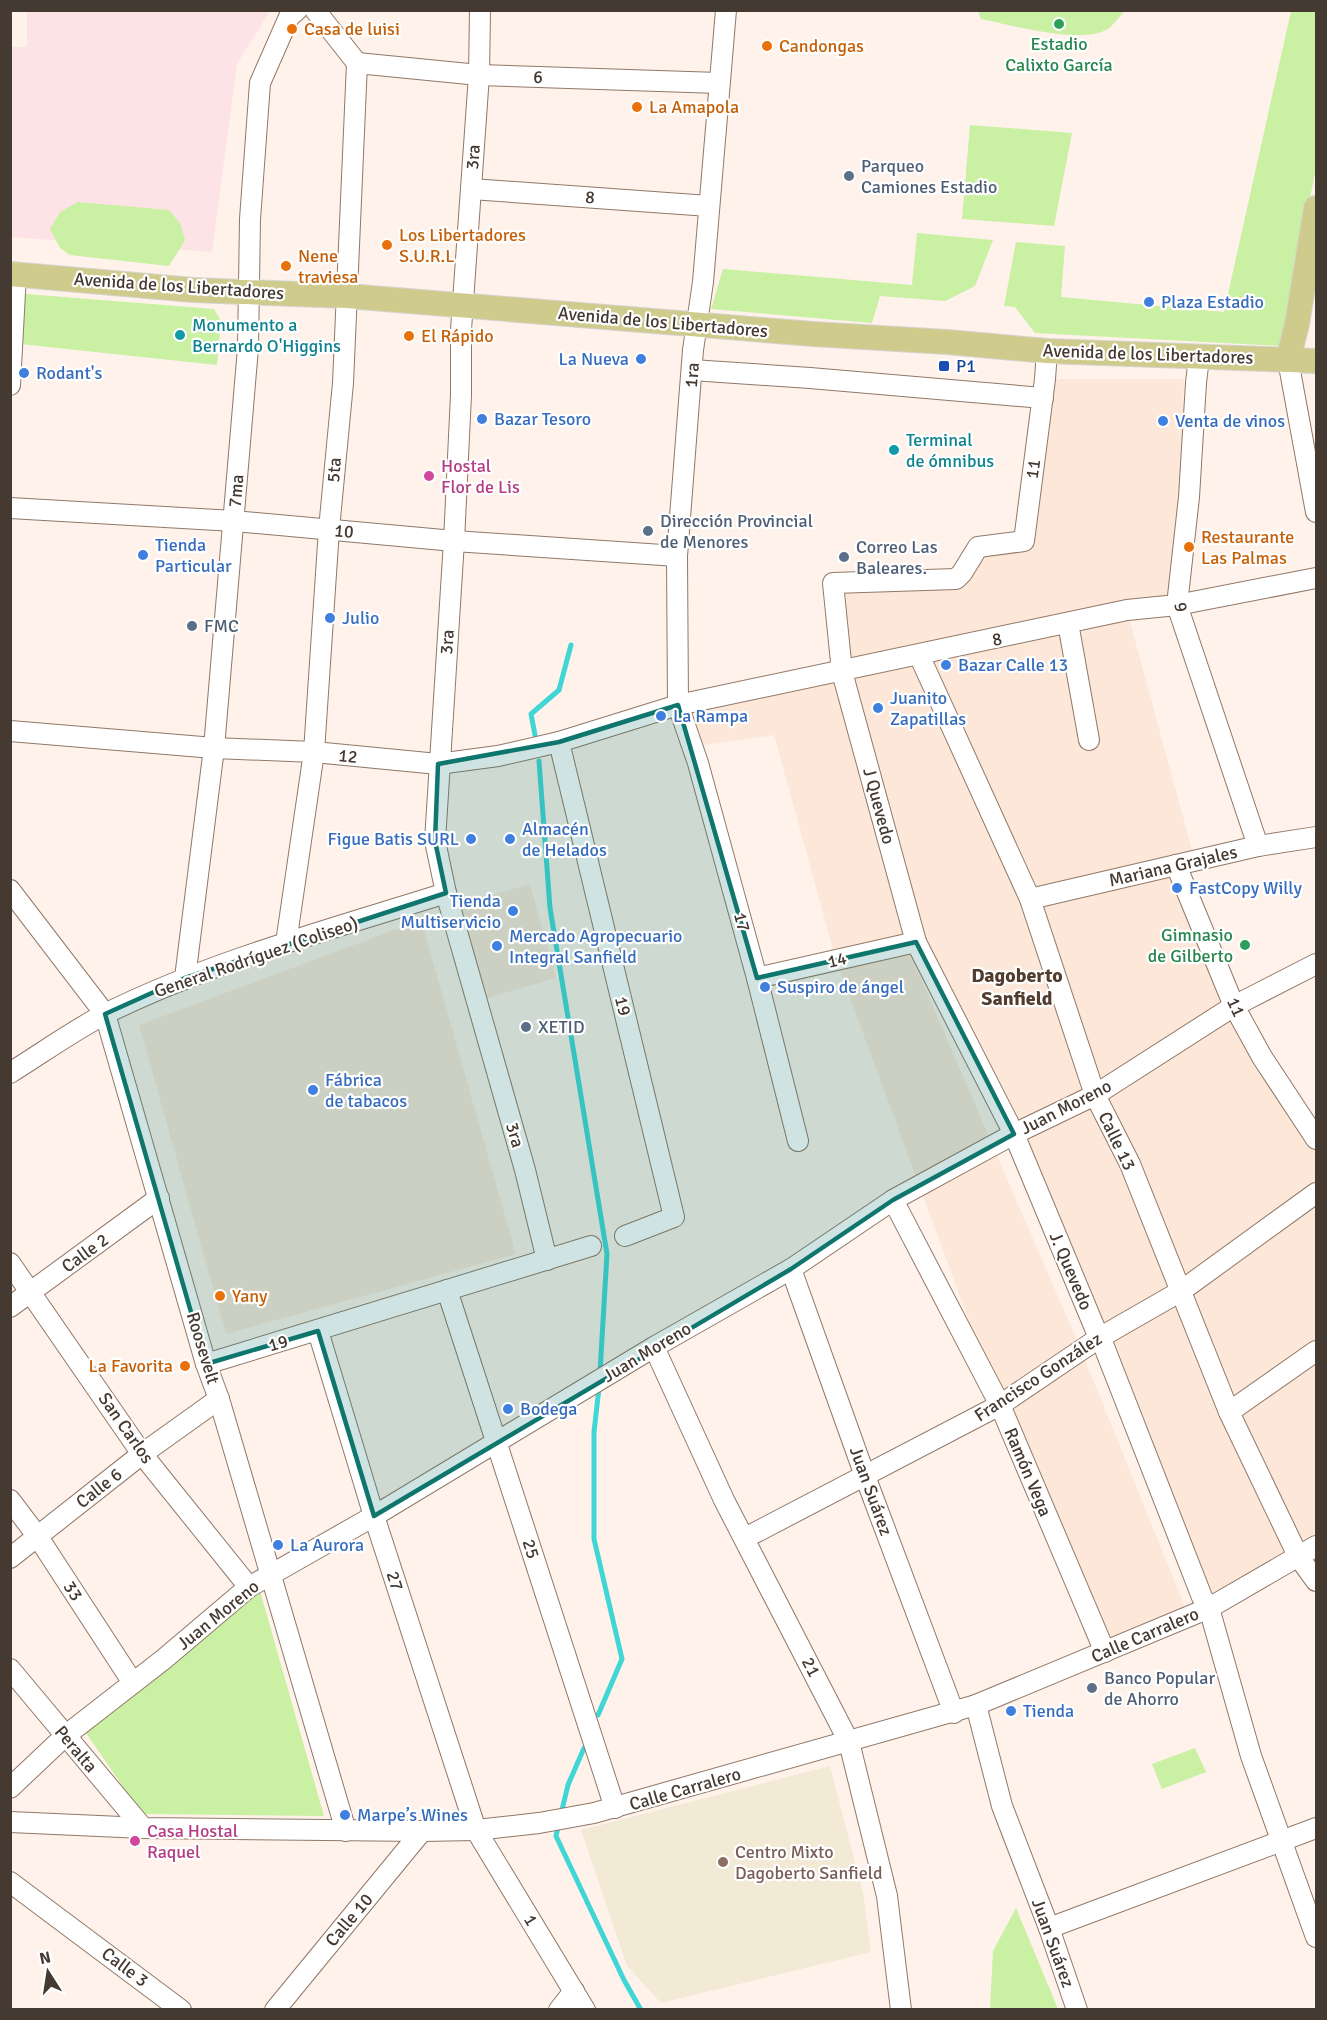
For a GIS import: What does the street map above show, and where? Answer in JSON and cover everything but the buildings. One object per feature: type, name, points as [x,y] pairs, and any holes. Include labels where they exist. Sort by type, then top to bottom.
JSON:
[{"type":"main road","points":[[1288,360],[1297,324],[1317,208]]},
{"type":"main road","name":"Avenida de los Libertadores","points":[[13,274],[192,290],[347,296],[1047,351],[1317,362]]},
{"type":"street","name":"7ma","points":[[184,978],[214,748],[249,348],[250,219],[260,83],[289,17],[297,10]]},
{"type":"street","points":[[315,10],[357,63]]},
{"type":"street","name":"3ra","points":[[480,10],[479,75],[465,306],[461,330],[461,394],[454,541],[438,764],[435,841],[446,893],[525,1170],[548,1260]]},
{"type":"street","name":"1ra","points":[[678,705],[676,556],[696,325],[703,282],[726,10]]},
{"type":"street","name":"6","points":[[357,63],[479,75],[719,83]]},
{"type":"street","name":"5ta","points":[[286,943],[314,752],[329,529],[343,382],[357,63]]},
{"type":"street","name":"8","points":[[471,189],[709,206]]},
{"type":"street","points":[[10,385],[13,274]]},
{"type":"street","name":"11","points":[[978,547],[1024,541],[1047,351]]},
{"type":"street","name":"9","points":[[1199,357],[1189,497],[1177,605],[1258,846]]},
{"type":"street","points":[[1288,360],[1317,512]]},
{"type":"street","points":[[692,370],[1043,398]]},
{"type":"street","name":"10","points":[[10,508],[234,521],[454,541],[676,556]]},
{"type":"street","name":"J Quevedo","points":[[916,942],[842,671],[834,583],[956,579],[978,547]]},
{"type":"street","name":"8","points":[[678,705],[1127,610],[1177,605],[1317,578]]},
{"type":"street","points":[[1068,623],[1089,740]]},
{"type":"street","name":"Calle 13","points":[[919,655],[1030,899],[1095,1095],[1130,1164],[1229,1412],[1298,1556],[1317,1581]]},
{"type":"street","name":"12","points":[[10,731],[214,748],[314,752],[438,764],[498,756],[559,742],[678,705]]},
{"type":"street","name":"17","points":[[678,705],[698,763],[757,978],[798,1141]]},
{"type":"street","name":"19","points":[[559,742],[674,1217],[625,1236]]},
{"type":"street","name":"Mariana Grajales","points":[[1030,899],[1258,846],[1317,837]]},
{"type":"street","name":"11","points":[[1176,865],[1234,1006],[1262,1057],[1317,1139]]},
{"type":"street","name":"Roosevelt","points":[[10,890],[105,1014],[206,1364],[219,1399],[346,1831]]},
{"type":"street","name":"General Rodríguez (Coliseo)","points":[[10,1073],[105,1014],[184,978],[286,943],[446,893]]},
{"type":"street","name":"14","points":[[757,978],[916,942]]},
{"type":"street","name":"J. Quevedo","points":[[916,942],[1014,1134],[1103,1344],[1202,1598],[1209,1608],[1251,1756],[1317,1937]]},
{"type":"street","name":"Juan Moreno","points":[[10,1788],[65,1736],[249,1587],[374,1516],[654,1347],[791,1269],[893,1200],[1014,1134],[1095,1095],[1234,1006],[1317,964]]},
{"type":"street","name":"Francisco González","points":[[746,1538],[1000,1406],[1099,1338],[1181,1292],[1317,1193]]},
{"type":"street","name":"Calle 2","points":[[10,1307],[159,1198]]},
{"type":"street","name":"Ramón Vega","points":[[893,1200],[1000,1406],[1105,1652]]},
{"type":"street","name":"19","points":[[206,1364],[591,1246]]},
{"type":"street","name":"San Carlos","points":[[10,1263],[142,1454],[249,1587]]},
{"type":"street","name":"Juan Suárez","points":[[791,1269],[954,1713]]},
{"type":"street","name":"25","points":[[447,1290],[615,1808]]},
{"type":"street","name":"27","points":[[318,1331],[374,1516],[476,1830]]},
{"type":"street","name":"21","points":[[654,1347],[724,1500],[746,1538],[849,1742],[887,1896],[901,2010]]},
{"type":"street","points":[[1229,1412],[1317,1351]]},
{"type":"street","name":"Calle 6","points":[[10,1558],[142,1454],[219,1399]]},
{"type":"street","name":"33","points":[[10,1500],[38,1537],[133,1683]]},
{"type":"street","name":"Calle Carralero","points":[[10,1822],[143,1828],[476,1830],[539,1823],[615,1808],[976,1705],[1209,1608],[1317,1546]]},
{"type":"street","name":"Peralta","points":[[10,1669],[143,1828]]},
{"type":"street","name":"Juan Suárez","points":[[976,1705],[1002,1806],[1049,1928],[1077,2010]]},
{"type":"street","points":[[1049,1928],[1317,1828]]},
{"type":"street","name":"1","points":[[476,1830],[585,2010]]},
{"type":"street","name":"Calle 10","points":[[275,2010],[422,1831]]},
{"type":"street","name":"Calle 3","points":[[10,1882],[181,2010]]},
{"type":"street","points":[[559,2010],[574,1990]]},
{"type":"highlighted area","points":[[678,705],[757,978],[916,942],[1014,1134],[893,1200],[791,1269],[374,1516],[318,1331],[206,1364],[105,1014],[185,978],[446,893],[435,841],[438,764],[559,742]]},
{"type":"shaded area","points":[[27,11],[270,11],[237,64],[212,252],[11,237],[10,47],[27,47]]},
{"type":"shaded area","points":[[1045,379],[1184,379],[1177,605],[1127,611],[1195,861],[1177,865],[1234,1006],[1316,1139],[1316,1546],[1202,1597],[1103,1344],[916,942],[842,672],[833,583],[957,578],[978,547],[1022,541]]},
{"type":"shaded area","points":[[835,672],[906,944],[1081,1350],[1185,1607],[1090,1649],[836,960],[774,735],[681,748],[678,705]]},
{"type":"shaded area","name":"Mercado Agropecuario Integral Sanfield","points":[[530,884],[556,978],[484,999],[456,905]]},
{"type":"shaded area","name":"Fábrica de tabacos","points":[[421,920],[516,1254],[226,1334],[139,1025]]},
{"type":"shaded area","name":"Centro Mixto Dagoberto Sanfield","points":[[830,1766],[863,1893],[871,1952],[661,2003],[627,1966],[581,1830]]},
{"type":"green space","name":"Estadio Calixto García","points":[[978,11],[1125,11],[1109,28],[1098,33],[1066,35],[981,19]]},
{"type":"green space","points":[[1291,11],[1316,11],[1316,167],[1282,346],[1035,333],[1015,307],[1004,306],[1016,242],[1065,246],[1061,297],[1224,312]]},
{"type":"green space","points":[[970,125],[1072,133],[1054,226],[962,219]]},
{"type":"green space","points":[[78,202],[169,210],[180,223],[185,240],[169,266],[70,255],[60,248],[50,229],[60,212]]},
{"type":"green space","points":[[917,233],[993,240],[975,286],[945,301],[880,296],[872,323],[711,309],[723,269],[912,285]]},
{"type":"green space","points":[[14,293],[214,309],[221,321],[217,365],[11,343]]},
{"type":"green space","points":[[260,1591],[324,1816],[142,1814],[86,1733]]},
{"type":"green space","points":[[1195,1748],[1206,1772],[1162,1789],[1152,1764]]},
{"type":"green space","points":[[1016,1908],[1058,2009],[990,2009],[993,1951]]},
{"type":"waterway","points":[[535,735],[531,714],[559,690],[571,645]]},
{"type":"waterway","points":[[539,761],[550,908],[607,1254],[600,1372]]},
{"type":"waterway","points":[[598,1715],[622,1659],[594,1539],[594,1432],[599,1388]]},
{"type":"waterway","points":[[561,1814],[568,1785],[584,1748]]},
{"type":"waterway","points":[[559,1823],[556,1836],[624,1980],[641,2010]]},
{"type":"place","name":"Estadio Calixto García","points":[[1059,24]]},
{"type":"place","name":"Casa de luisi","points":[[292,29]]},
{"type":"place","name":"Candongas","points":[[767,46]]},
{"type":"place","name":"La Amapola","points":[[637,107]]},
{"type":"place","name":"Parqueo Camiones Estadio","points":[[849,176]]},
{"type":"place","name":"Los Libertadores S.U.R.L","points":[[387,245]]},
{"type":"place","name":"Nene traviesa","points":[[286,266]]},
{"type":"place","name":"Plaza Estadio","points":[[1149,302]]},
{"type":"place","name":"Monumento a Bernardo O'Higgins","points":[[180,335]]},
{"type":"place","name":"El Rápido","points":[[409,336]]},
{"type":"place","name":"La Nueva","points":[[641,359]]},
{"type":"place","name":"P1","points":[[944,366]]},
{"type":"place","name":"Rodant's","points":[[24,373]]},
{"type":"place","name":"Bazar Tesoro","points":[[482,419]]},
{"type":"place","name":"Venta de vinos","points":[[1163,421]]},
{"type":"place","name":"Terminal de ómnibus","points":[[894,450]]},
{"type":"place","name":"Hostal Flor de Lis","points":[[429,476]]},
{"type":"place","name":"Dirección Provincial de Menores","points":[[648,531]]},
{"type":"place","name":"Restaurante Las Palmas","points":[[1189,547]]},
{"type":"place","name":"Tienda Particular","points":[[143,555]]},
{"type":"place","name":"Correo Las Baleares.","points":[[844,557]]},
{"type":"place","name":"Julio","points":[[330,618]]},
{"type":"place","name":"FMC","points":[[192,626]]},
{"type":"place","name":"Bazar Calle 13","points":[[946,665]]},
{"type":"place","name":"Juanito Zapatillas","points":[[878,708]]},
{"type":"place","name":"La Rampa","points":[[661,716]]},
{"type":"place","name":"Figue Batis SURL","points":[[471,839]]},
{"type":"place","name":"Almacén de Helados","points":[[510,839]]},
{"type":"place","name":"FastCopy Willy","points":[[1177,888]]},
{"type":"place","name":"Tienda Multiservicio","points":[[513,911]]},
{"type":"place","name":"Gimnasio de Gilberto","points":[[1245,945]]},
{"type":"place","name":"Mercado Agropecuario Integral Sanfield","points":[[497,946]]},
{"type":"place","name":"Suspiro de ángel","points":[[765,987]]},
{"type":"place","name":"XETID","points":[[526,1027]]},
{"type":"place","name":"Fábrica de tabacos","points":[[313,1090]]},
{"type":"place","name":"Yany","points":[[220,1296]]},
{"type":"place","name":"La Favorita","points":[[185,1366]]},
{"type":"place","name":"Bodega","points":[[508,1409]]},
{"type":"place","name":"La Aurora","points":[[278,1545]]},
{"type":"place","name":"Banco Popular de Ahorro","points":[[1092,1688]]},
{"type":"place","name":"Tienda","points":[[1011,1711]]},
{"type":"place","name":"Marpe’s Wines","points":[[345,1815]]},
{"type":"place","name":"Casa Hostal Raquel","points":[[135,1841]]},
{"type":"place","name":"Centro Mixto Dagoberto Sanfield","points":[[723,1862]]},
{"type":"district","name":"Dagoberto Sanfield","points":[[1017,986]]}]
